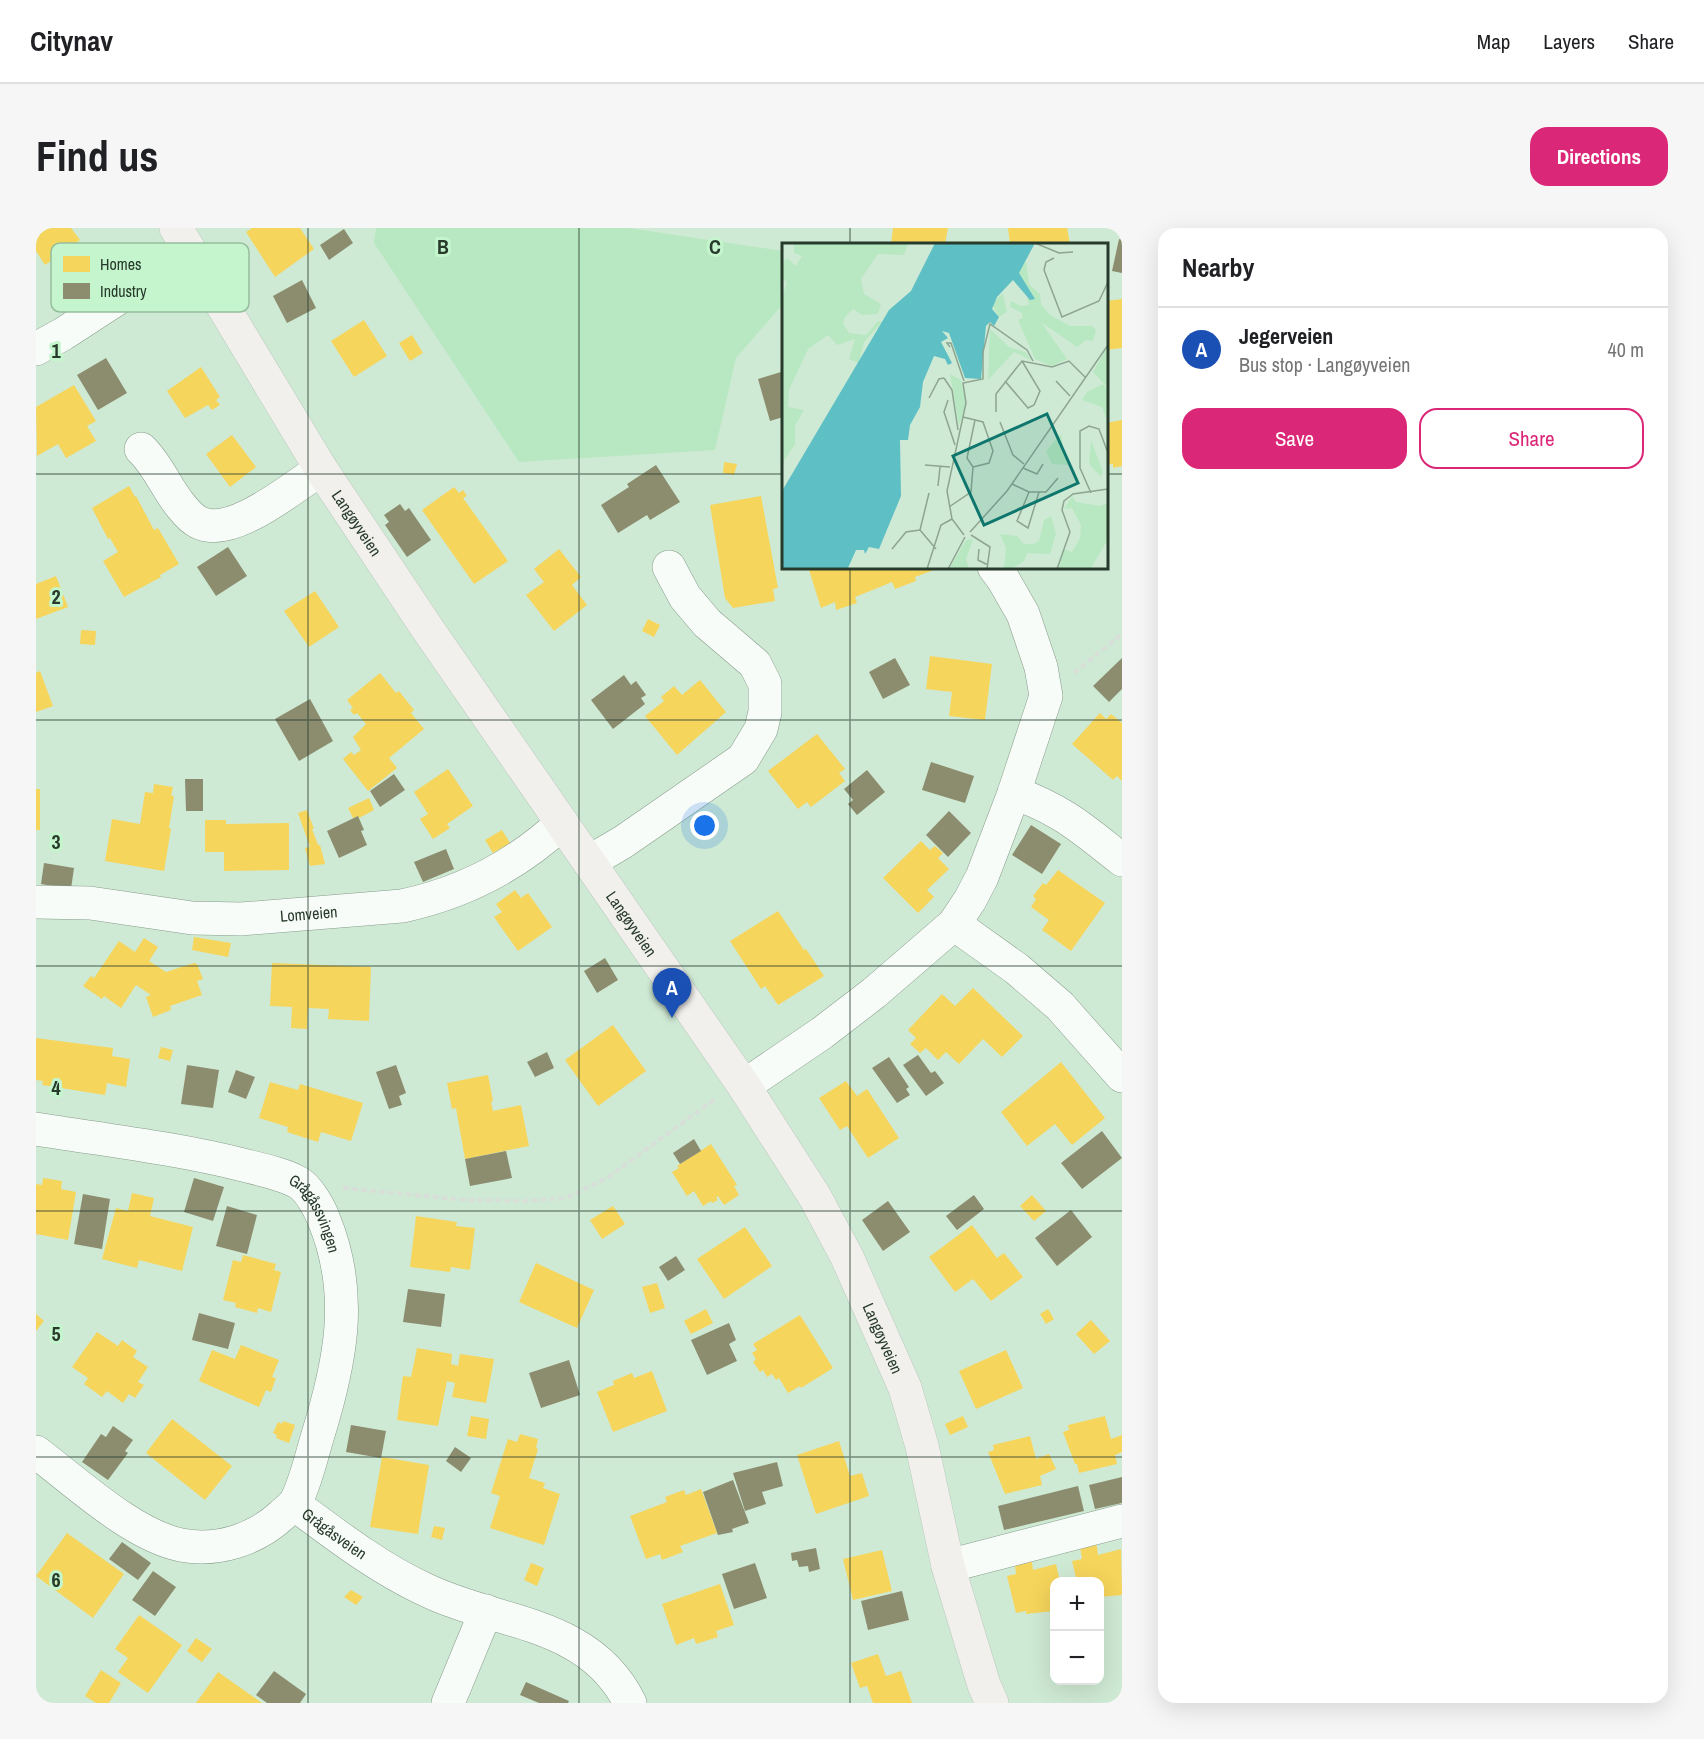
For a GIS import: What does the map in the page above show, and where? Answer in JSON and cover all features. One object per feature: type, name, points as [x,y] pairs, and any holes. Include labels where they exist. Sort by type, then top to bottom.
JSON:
[{"type":"main road","name":"Langøyveien","points":[[226,312],[321,469],[427,628],[589,862],[732,1091],[815,1197],[847,1257],[905,1388],[922,1446],[948,1566],[984,1685],[992,1703]]},
{"type":"street","points":[[36,349],[63,334],[91,312]]},
{"type":"street","points":[[141,449],[181,506],[196,522],[205,525],[225,525],[242,520],[321,469]]},
{"type":"street","points":[[589,862],[623,842],[743,759],[761,729],[766,695],[761,674],[755,664],[707,622],[685,597],[669,567]]},
{"type":"street","points":[[732,1091],[822,1034],[874,993],[954,924],[982,878],[1014,793],[1046,696],[1041,667],[1023,614],[1004,579],[995,568]]},
{"type":"street","points":[[1014,793],[1041,802],[1066,817],[1122,860]]},
{"type":"street","name":"Lomveien","points":[[36,902],[90,903],[192,918],[241,919],[402,906],[461,889],[500,869],[541,843],[562,823]]},
{"type":"street","points":[[954,924],[1017,969],[1060,1006],[1122,1076]]},
{"type":"street","name":"Grågåssvingen","points":[[36,1129],[211,1157],[262,1170],[300,1183],[319,1207],[338,1263],[342,1295],[338,1361],[316,1441],[294,1504]]},
{"type":"street","name":"Grågåsveien","points":[[36,1452],[141,1529],[160,1539],[181,1545],[215,1546],[245,1539],[270,1526],[294,1504],[394,1574],[426,1590],[555,1633],[573,1642],[600,1663],[630,1703]]},
{"type":"street","points":[[948,1566],[1122,1521]]},
{"type":"street","points":[[448,1703],[486,1611]]},
{"type":"path","points":[[1046,696],[1122,634]]},
{"type":"path","points":[[300,1183],[466,1200],[524,1201],[566,1198],[607,1178],[732,1091]]},
{"type":"green space","points":[[376,228],[629,228],[782,251],[782,305],[736,358],[715,450],[519,462],[374,243]]},
{"type":"building: Homes","points":[[36,228],[71,228],[80,240],[76,243],[51,243],[51,261],[45,265],[36,251]]},
{"type":"building: Homes","points":[[252,228],[300,228],[314,249],[275,277],[246,232]]},
{"type":"building: Homes","points":[[893,228],[948,228],[945,243],[891,243]]},
{"type":"building: Homes","points":[[1008,228],[1067,228],[1070,243],[1010,243]]},
{"type":"building: Homes","points":[[1122,299],[1122,348],[1107,350],[1107,301]]},
{"type":"building: Homes","points":[[364,320],[387,356],[354,377],[331,341]]},
{"type":"building: Homes","points":[[412,335],[423,353],[410,361],[399,343]]},
{"type":"building: Homes","points":[[201,367],[220,397],[216,400],[220,405],[212,410],[208,405],[185,418],[167,391]]},
{"type":"building: Homes","points":[[74,385],[96,421],[87,426],[96,441],[66,458],[58,444],[37,456],[36,407]]},
{"type":"building: Homes","points":[[1122,420],[1122,466],[1113,468],[1113,464],[1107,465],[1107,423]]},
{"type":"building: Homes","points":[[232,435],[256,467],[230,487],[206,454]]},
{"type":"building: Homes","points":[[724,462],[737,464],[734,475],[723,473]]},
{"type":"building: Homes","points":[[129,486],[154,530],[158,528],[179,564],[160,575],[161,577],[124,597],[103,561],[118,552],[110,538],[108,539],[92,508]]},
{"type":"building: Homes","points":[[454,487],[459,493],[463,490],[467,496],[463,498],[508,561],[474,584],[422,510]]},
{"type":"building: Homes","points":[[761,496],[778,588],[773,589],[775,601],[733,608],[725,598],[710,505]]},
{"type":"building: Homes","points":[[559,549],[581,577],[572,585],[587,605],[554,631],[526,595],[544,582],[534,569]]},
{"type":"building: Homes","points":[[815,568],[939,568],[915,577],[916,581],[895,589],[892,582],[855,597],[857,603],[836,610],[835,602],[821,608],[809,570]]},
{"type":"building: Homes","points":[[56,576],[68,607],[36,619],[36,584]]},
{"type":"building: Homes","points":[[315,591],[339,627],[309,647],[284,611]]},
{"type":"building: Homes","points":[[648,619],[660,625],[654,637],[642,631]]},
{"type":"building: Homes","points":[[81,630],[96,631],[95,645],[80,644]]},
{"type":"building: Homes","points":[[930,656],[992,664],[985,720],[949,716],[952,692],[926,689]]},
{"type":"building: Homes","points":[[40,671],[53,706],[36,712],[36,673]]},
{"type":"building: Homes","points":[[380,673],[396,693],[399,691],[414,710],[411,713],[424,729],[389,758],[397,768],[368,791],[343,759],[351,752],[354,755],[361,750],[353,737],[366,724],[357,713],[354,715],[350,710],[353,708],[347,700]]},
{"type":"building: Homes","points":[[700,680],[726,712],[677,755],[645,716],[664,701],[661,697],[674,686],[682,695]]},
{"type":"building: Homes","points":[[1100,713],[1106,719],[1111,714],[1122,723],[1122,781],[1117,776],[1113,780],[1072,744]]},
{"type":"building: Homes","points":[[817,734],[845,769],[839,773],[845,781],[811,807],[807,802],[798,809],[768,771]]},
{"type":"building: Homes","points":[[448,769],[473,806],[447,824],[450,828],[433,839],[420,819],[428,814],[414,792]]},
{"type":"building: Homes","points":[[154,784],[173,787],[171,796],[174,796],[169,828],[171,829],[164,871],[105,861],[112,819],[140,824],[145,792],[153,793]]},
{"type":"building: Homes","points":[[36,789],[40,789],[40,830],[36,830]]},
{"type":"building: Homes","points":[[369,798],[374,810],[359,818],[358,816],[353,818],[348,808]]},
{"type":"building: Homes","points":[[307,810],[325,864],[310,866],[305,848],[310,847],[298,813]]},
{"type":"building: Homes","points":[[205,820],[226,820],[226,824],[289,823],[289,870],[224,871],[224,852],[205,852]]},
{"type":"building: Homes","points":[[502,830],[510,843],[493,853],[485,840]]},
{"type":"building: Homes","points":[[921,841],[930,850],[935,846],[943,853],[938,858],[949,869],[927,890],[934,897],[918,913],[883,878]]},
{"type":"building: Homes","points":[[1058,870],[1105,903],[1071,951],[1042,930],[1049,920],[1031,907],[1036,899],[1033,896],[1043,883],[1046,885]]},
{"type":"building: Homes","points":[[515,890],[521,898],[528,893],[552,927],[518,951],[494,917],[502,912],[496,904]]},
{"type":"building: Homes","points":[[778,911],[824,976],[778,1005],[765,986],[761,989],[730,941]]},
{"type":"building: Homes","points":[[194,937],[231,943],[228,957],[192,950]]},
{"type":"building: Homes","points":[[144,938],[158,947],[149,961],[166,972],[197,964],[203,979],[197,981],[202,995],[170,1006],[171,1010],[153,1017],[146,997],[151,995],[136,985],[121,1008],[104,996],[102,999],[83,986],[91,976],[94,978],[119,941],[135,952]]},
{"type":"building: Homes","points":[[272,963],[371,967],[369,1021],[328,1019],[329,1009],[308,1008],[307,1029],[291,1028],[292,1007],[270,1006]]},
{"type":"building: Homes","points":[[973,988],[1023,1036],[1002,1057],[983,1039],[959,1064],[946,1052],[938,1060],[926,1048],[920,1053],[910,1044],[916,1038],[908,1030],[942,994],[955,1006]]},
{"type":"building: Homes","points":[[613,1025],[646,1071],[598,1106],[565,1060]]},
{"type":"building: Homes","points":[[36,1038],[113,1048],[112,1056],[130,1059],[126,1087],[107,1083],[105,1095],[42,1085],[43,1081],[36,1080]]},
{"type":"building: Homes","points":[[161,1047],[173,1050],[170,1061],[158,1058]]},
{"type":"building: Homes","points":[[1061,1062],[1105,1118],[1072,1145],[1055,1124],[1027,1146],[1001,1112]]},
{"type":"building: Homes","points":[[488,1075],[493,1111],[521,1105],[529,1146],[465,1159],[456,1108],[452,1109],[447,1083]]},
{"type":"building: Homes","points":[[846,1081],[857,1096],[867,1089],[899,1138],[868,1158],[847,1126],[840,1130],[819,1098]]},
{"type":"building: Homes","points":[[270,1082],[298,1090],[300,1084],[363,1103],[351,1141],[321,1132],[318,1142],[287,1132],[288,1127],[259,1118]]},
{"type":"building: Homes","points":[[711,1144],[737,1185],[734,1186],[739,1195],[724,1205],[718,1196],[716,1198],[718,1200],[703,1206],[694,1191],[687,1196],[672,1172],[679,1168],[677,1166]]},
{"type":"building: Homes","points":[[43,1178],[62,1181],[61,1189],[76,1192],[68,1240],[36,1234],[36,1184],[42,1185]]},
{"type":"building: Homes","points":[[132,1193],[154,1198],[150,1216],[193,1227],[182,1271],[139,1260],[137,1268],[102,1259],[116,1208],[128,1211]]},
{"type":"building: Homes","points":[[1032,1195],[1046,1211],[1034,1221],[1020,1206]]},
{"type":"building: Homes","points":[[613,1206],[625,1224],[602,1239],[590,1220]]},
{"type":"building: Homes","points":[[416,1216],[457,1222],[456,1226],[475,1228],[470,1270],[451,1267],[450,1272],[410,1267]]},
{"type":"building: Homes","points":[[972,1225],[997,1258],[1004,1253],[1023,1277],[991,1301],[973,1279],[955,1292],[929,1257]]},
{"type":"building: Homes","points":[[745,1227],[772,1266],[724,1299],[697,1259]]},
{"type":"building: Homes","points":[[243,1255],[276,1264],[274,1270],[281,1272],[271,1312],[258,1308],[257,1313],[235,1307],[236,1303],[223,1300],[233,1260],[241,1262]]},
{"type":"building: Homes","points":[[536,1263],[594,1290],[577,1328],[519,1302]]},
{"type":"building: Homes","points":[[657,1283],[665,1308],[650,1313],[642,1287]]},
{"type":"building: Homes","points":[[706,1309],[713,1323],[691,1334],[684,1321]]},
{"type":"building: Homes","points":[[1048,1309],[1054,1319],[1046,1324],[1040,1314]]},
{"type":"building: Homes","points":[[36,1314],[44,1321],[36,1331]]},
{"type":"building: Homes","points":[[800,1315],[833,1368],[801,1388],[800,1386],[788,1393],[779,1378],[776,1380],[772,1374],[767,1377],[763,1370],[760,1372],[753,1362],[756,1359],[752,1353],[757,1350],[753,1344]]},
{"type":"building: Homes","points":[[1091,1320],[1110,1341],[1094,1354],[1076,1334]]},
{"type":"building: Homes","points":[[97,1332],[118,1346],[122,1340],[137,1351],[133,1357],[148,1367],[138,1382],[144,1385],[135,1398],[129,1394],[123,1403],[107,1391],[102,1397],[84,1384],[88,1378],[72,1367]]},
{"type":"building: Homes","points":[[241,1345],[279,1360],[272,1377],[276,1378],[271,1392],[266,1390],[259,1407],[199,1381],[212,1350],[235,1359]]},
{"type":"building: Homes","points":[[417,1348],[452,1354],[451,1364],[458,1366],[460,1354],[494,1359],[486,1403],[452,1397],[455,1383],[447,1381],[438,1426],[397,1420],[403,1376],[411,1377]]},
{"type":"building: Homes","points":[[1006,1350],[1023,1388],[976,1409],[959,1371]]},
{"type":"building: Homes","points":[[652,1371],[667,1411],[613,1432],[597,1392],[614,1385],[613,1381],[632,1373],[634,1378]]},
{"type":"building: Homes","points":[[471,1416],[489,1419],[486,1439],[467,1436]]},
{"type":"building: Homes","points":[[963,1416],[968,1427],[950,1435],[945,1424]]},
{"type":"building: Homes","points":[[1105,1416],[1111,1439],[1122,1435],[1122,1452],[1115,1455],[1117,1464],[1079,1473],[1063,1432],[1069,1430],[1068,1425]]},
{"type":"building: Homes","points":[[172,1419],[232,1466],[205,1500],[146,1453]]},
{"type":"building: Homes","points":[[283,1421],[295,1425],[289,1443],[276,1438],[277,1435],[273,1433],[278,1422],[282,1424]]},
{"type":"building: Homes","points":[[520,1434],[538,1439],[536,1448],[538,1449],[529,1478],[545,1483],[543,1488],[560,1494],[544,1545],[490,1528],[500,1496],[491,1493],[508,1439],[517,1442]]},
{"type":"building: Homes","points":[[1030,1436],[1036,1459],[1049,1454],[1056,1469],[1040,1476],[1042,1485],[1005,1494],[988,1452],[994,1450],[993,1445]]},
{"type":"building: Homes","points":[[839,1441],[850,1476],[862,1473],[869,1496],[816,1514],[797,1455]]},
{"type":"building: Homes","points":[[382,1457],[429,1465],[418,1534],[370,1527]]},
{"type":"building: Homes","points":[[701,1489],[717,1533],[680,1546],[683,1552],[662,1560],[660,1554],[646,1559],[630,1516],[667,1502],[665,1497],[684,1490],[686,1495]]},
{"type":"building: Homes","points":[[434,1526],[445,1528],[442,1540],[431,1537]]},
{"type":"building: Homes","points":[[67,1533],[124,1574],[93,1618],[36,1576]]},
{"type":"building: Homes","points":[[1096,1540],[1098,1555],[1121,1549],[1122,1595],[1104,1597],[1104,1577],[1076,1577],[1072,1561],[1082,1559],[1079,1541]]},
{"type":"building: Homes","points":[[882,1550],[892,1591],[853,1600],[843,1559]]},
{"type":"building: Homes","points":[[1031,1555],[1033,1570],[1056,1564],[1059,1577],[1050,1577],[1050,1611],[1016,1613],[1007,1576],[1016,1574],[1014,1557]]},
{"type":"building: Homes","points":[[531,1563],[544,1568],[537,1586],[524,1580]]},
{"type":"building: Homes","points":[[720,1584],[734,1625],[716,1631],[718,1637],[696,1644],[694,1638],[676,1645],[662,1604]]},
{"type":"building: Homes","points":[[351,1590],[363,1597],[356,1605],[344,1597]]},
{"type":"building: Homes","points":[[139,1615],[182,1645],[148,1693],[118,1672],[128,1658],[115,1649]]},
{"type":"building: Homes","points":[[196,1638],[212,1649],[202,1662],[187,1651]]},
{"type":"building: Homes","points":[[878,1654],[886,1676],[901,1671],[912,1703],[873,1703],[867,1686],[860,1688],[851,1663]]},
{"type":"building: Homes","points":[[101,1670],[121,1683],[109,1703],[96,1703],[85,1696]]},
{"type":"building: Homes","points":[[218,1672],[262,1703],[196,1703]]},
{"type":"building: Industry","points":[[344,229],[353,243],[329,260],[320,245]]},
{"type":"building: Industry","points":[[1119,239],[1122,240],[1122,273],[1112,271]]},
{"type":"building: Industry","points":[[302,280],[316,308],[287,323],[273,296]]},
{"type":"building: Industry","points":[[106,358],[127,393],[98,410],[77,375]]},
{"type":"building: Industry","points":[[781,372],[782,417],[770,421],[758,379]]},
{"type":"building: Industry","points":[[656,465],[680,502],[650,520],[647,515],[618,533],[601,505],[629,487],[627,484]]},
{"type":"building: Industry","points":[[400,504],[405,511],[409,508],[431,540],[407,557],[385,525],[389,522],[384,515]]},
{"type":"building: Industry","points":[[228,547],[247,576],[216,596],[197,567]]},
{"type":"building: Industry","points":[[895,658],[910,685],[883,699],[869,672]]},
{"type":"building: Industry","points":[[1122,658],[1122,689],[1109,702],[1093,686]]},
{"type":"building: Industry","points":[[624,675],[631,685],[636,681],[646,695],[641,698],[645,704],[613,729],[591,700]]},
{"type":"building: Industry","points":[[310,699],[333,741],[299,761],[275,719]]},
{"type":"building: Industry","points":[[931,762],[974,776],[965,803],[922,790]]},
{"type":"building: Industry","points":[[867,770],[885,792],[857,815],[848,804],[853,800],[844,789]]},
{"type":"building: Industry","points":[[394,774],[405,790],[380,807],[370,791]]},
{"type":"building: Industry","points":[[185,779],[203,779],[203,811],[186,811]]},
{"type":"building: Industry","points":[[949,811],[971,833],[948,857],[926,835]]},
{"type":"building: Industry","points":[[358,816],[367,845],[339,858],[327,831]]},
{"type":"building: Industry","points":[[1031,825],[1061,844],[1042,874],[1012,855]]},
{"type":"building: Industry","points":[[446,849],[454,869],[423,882],[414,862]]},
{"type":"building: Industry","points":[[44,863],[74,868],[71,889],[41,884]]},
{"type":"building: Industry","points":[[605,958],[618,980],[597,993],[584,971]]},
{"type":"building: Industry","points":[[547,1052],[554,1068],[535,1077],[527,1062]]},
{"type":"building: Industry","points":[[918,1055],[931,1073],[935,1071],[944,1083],[926,1096],[903,1065]]},
{"type":"building: Industry","points":[[889,1057],[909,1087],[906,1089],[910,1095],[897,1103],[872,1068]]},
{"type":"building: Industry","points":[[187,1065],[219,1070],[213,1108],[181,1104]]},
{"type":"building: Industry","points":[[396,1065],[406,1093],[399,1096],[402,1105],[389,1109],[376,1072]]},
{"type":"building: Industry","points":[[236,1070],[255,1077],[246,1099],[228,1092]]},
{"type":"building: Industry","points":[[1102,1131],[1122,1158],[1082,1189],[1061,1163]]},
{"type":"building: Industry","points":[[694,1139],[701,1151],[680,1164],[673,1153]]},
{"type":"building: Industry","points":[[506,1151],[512,1178],[470,1186],[465,1159]]},
{"type":"building: Industry","points":[[194,1178],[224,1187],[213,1221],[184,1212]]},
{"type":"building: Industry","points":[[83,1194],[110,1199],[102,1249],[74,1244]]},
{"type":"building: Industry","points":[[974,1195],[984,1209],[957,1230],[946,1216]]},
{"type":"building: Industry","points":[[888,1201],[910,1232],[883,1251],[862,1220]]},
{"type":"building: Industry","points":[[227,1206],[257,1215],[247,1254],[216,1246]]},
{"type":"building: Industry","points":[[1071,1210],[1092,1237],[1057,1266],[1035,1238]]},
{"type":"building: Industry","points":[[676,1256],[685,1270],[668,1281],[659,1267]]},
{"type":"building: Industry","points":[[408,1289],[445,1294],[441,1327],[403,1322]]},
{"type":"building: Industry","points":[[199,1313],[235,1323],[228,1349],[192,1340]]},
{"type":"building: Industry","points":[[729,1323],[736,1340],[729,1344],[737,1361],[707,1375],[691,1340]]},
{"type":"building: Industry","points":[[569,1360],[580,1395],[541,1408],[529,1373]]},
{"type":"building: Industry","points":[[351,1425],[386,1431],[381,1458],[346,1452]]},
{"type":"building: Industry","points":[[113,1426],[133,1440],[125,1451],[128,1453],[108,1480],[82,1462],[101,1434],[106,1437]]},
{"type":"building: Industry","points":[[455,1447],[471,1458],[461,1472],[446,1461]]},
{"type":"building: Industry","points":[[777,1462],[783,1486],[762,1492],[766,1504],[745,1511],[733,1473]]},
{"type":"building: Industry","points":[[1122,1477],[1122,1503],[1095,1509],[1089,1485]]},
{"type":"building: Industry","points":[[733,1480],[749,1523],[732,1529],[733,1532],[718,1535],[703,1492]]},
{"type":"building: Industry","points":[[1078,1486],[1084,1511],[1004,1530],[998,1506]]},
{"type":"building: Industry","points":[[122,1542],[151,1563],[138,1580],[109,1559]]},
{"type":"building: Industry","points":[[816,1548],[820,1569],[809,1572],[808,1566],[799,1567],[797,1560],[792,1561],[791,1553]]},
{"type":"building: Industry","points":[[755,1563],[767,1598],[734,1609],[722,1574]]},
{"type":"building: Industry","points":[[153,1571],[176,1587],[155,1616],[132,1600]]},
{"type":"building: Industry","points":[[902,1591],[909,1620],[868,1630],[861,1601]]},
{"type":"building: Industry","points":[[274,1671],[306,1694],[300,1703],[267,1703],[256,1695]]},
{"type":"building: Industry","points":[[526,1682],[569,1701],[568,1703],[539,1703],[520,1695]]},
{"type":"place","name":"Jegerveien","points":[[672,1018]]}]
